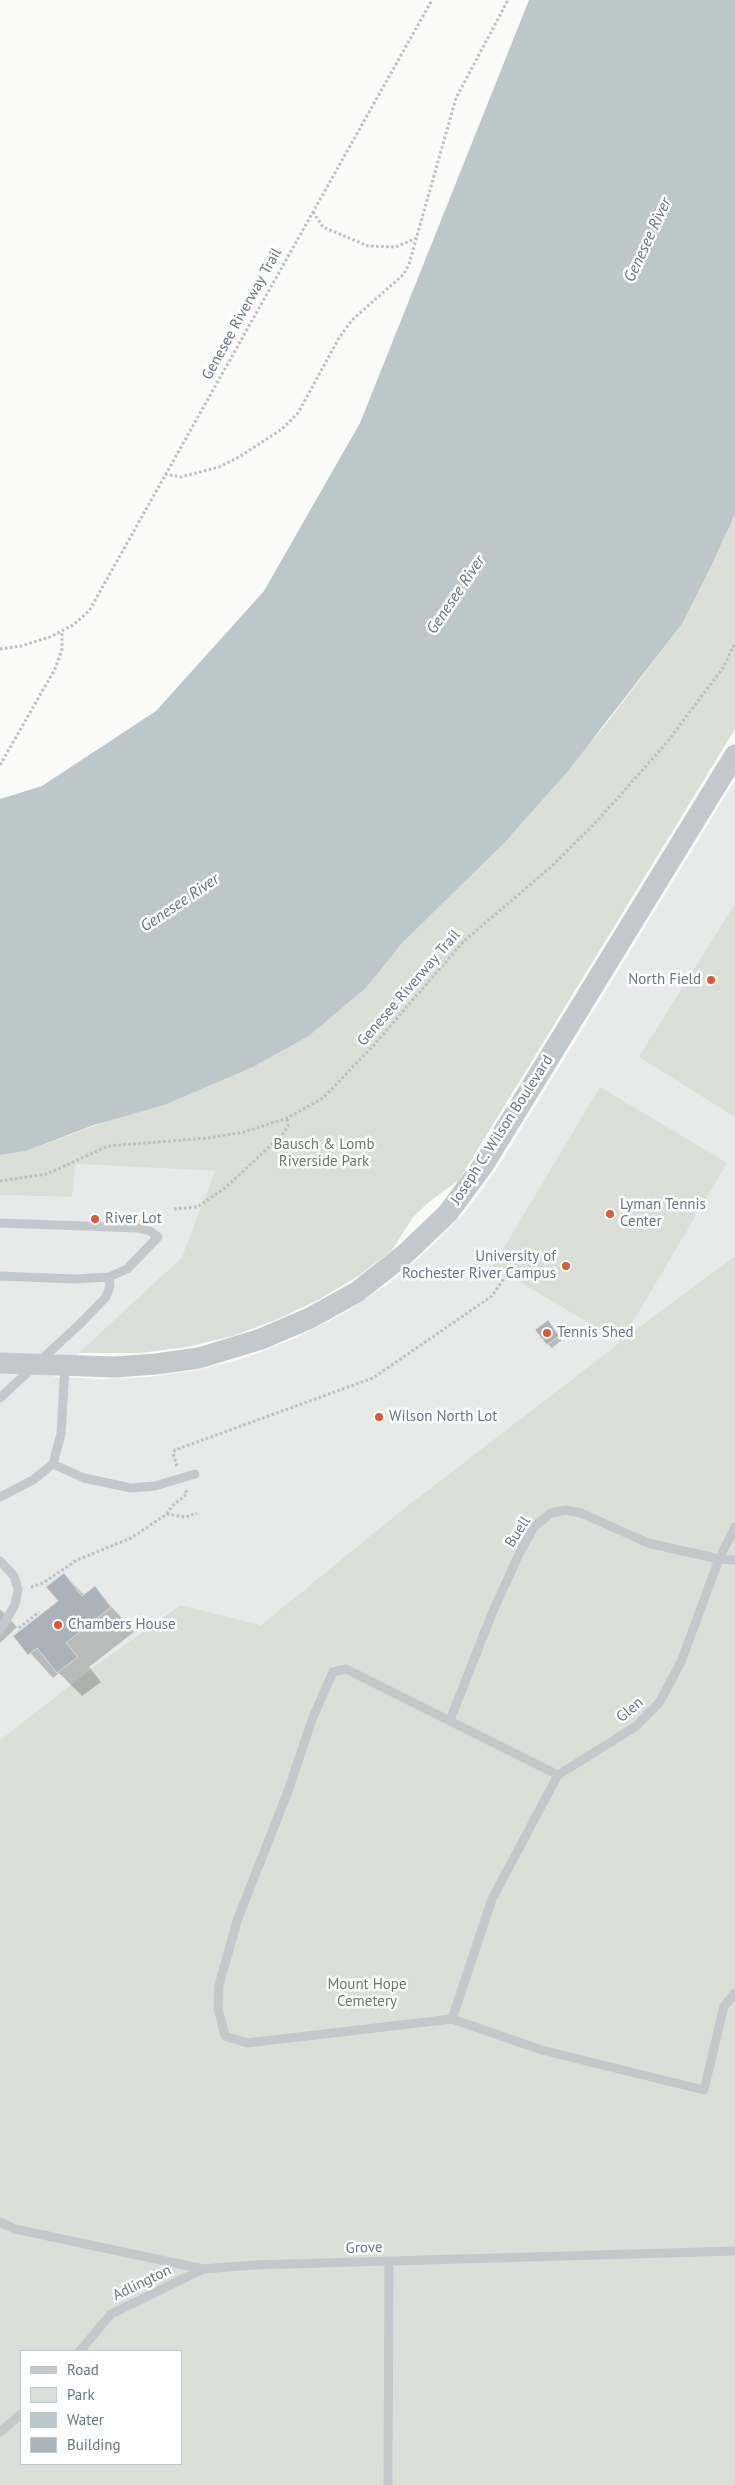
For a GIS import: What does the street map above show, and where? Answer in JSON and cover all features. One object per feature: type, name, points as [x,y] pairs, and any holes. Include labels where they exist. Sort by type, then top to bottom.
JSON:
[{"type":"street","name":"Joseph C. Wilson Boulevard","points":[[0,1363],[65,1366],[135,1366],[199,1358],[261,1339],[310,1318],[356,1292],[406,1254],[448,1213],[484,1164],[735,755]]},
{"type":"lane","points":[[0,1223],[138,1228],[150,1231],[158,1237],[127,1269],[109,1277],[74,1279],[0,1276]]},
{"type":"lane","points":[[0,1398],[82,1322],[106,1297],[110,1286],[109,1277]]},
{"type":"lane","points":[[0,1497],[33,1480],[53,1464],[61,1434],[65,1366]]},
{"type":"lane","points":[[53,1464],[84,1478],[122,1487],[148,1488],[195,1474]]},
{"type":"lane","name":"Buell","points":[[450,1720],[490,1620],[520,1552],[534,1526],[551,1513],[566,1510],[581,1513],[648,1543],[719,1559],[735,1560]]},
{"type":"lane","name":"Glen","points":[[558,1775],[635,1727],[659,1704],[681,1662],[719,1559],[735,1527]]},
{"type":"lane","points":[[0,1561],[14,1576],[18,1589],[15,1605],[0,1630]]},
{"type":"lane","points":[[452,2019],[492,1899],[558,1775],[346,1669],[333,1672],[313,1717],[287,1794],[238,1918],[222,1970],[218,2008],[225,2036],[247,2043],[452,2019],[542,2050],[704,2090],[724,2006],[735,1993]]},
{"type":"lane","name":"Grove","points":[[0,2222],[15,2229],[203,2269],[254,2265],[735,2251]]},
{"type":"lane","points":[[388,2261],[388,2485]]},
{"type":"lane","name":"Adlington","points":[[81,2350],[111,2314],[203,2269]]},
{"type":"lane","points":[[0,2432],[20,2415]]},
{"type":"path","name":"Genesee Riverway Trail","points":[[0,649],[36,642],[62,631],[89,611],[432,0]]},
{"type":"path","points":[[165,474],[181,478],[219,467],[239,457],[282,429],[298,413],[339,338],[352,320],[404,274],[456,98],[508,0]]},
{"type":"path","points":[[313,212],[323,228],[368,246],[396,247],[416,238]]},
{"type":"path","points":[[0,765],[55,670],[62,649],[62,631]]},
{"type":"path","name":"Genesee Riverway Trail","points":[[0,1181],[47,1174],[108,1146],[220,1137],[244,1132],[306,1109],[331,1091],[374,1045],[463,942],[553,864],[597,821],[664,746],[723,668],[735,643]]},
{"type":"path","points":[[174,1209],[197,1207],[225,1188],[282,1135],[288,1126],[286,1118]]},
{"type":"path","points":[[18,1589],[43,1583],[77,1560],[130,1538],[167,1514],[172,1506],[187,1494],[174,1458],[175,1450],[373,1378],[492,1296],[507,1274]]},
{"type":"path","points":[[167,1514],[186,1517],[197,1513]]},
{"type":"shaded area","name":"University of Rochester River Campus","points":[[735,780],[735,1256],[397,1514],[261,1625],[179,1605],[88,1671],[0,1740],[0,1195],[71,1197],[76,1164],[216,1171],[182,1257],[54,1377],[103,1379],[148,1377],[198,1370],[245,1358],[293,1339],[343,1314],[390,1283],[431,1247],[467,1210],[498,1167]]},
{"type":"green space","name":"Bausch & Lomb Riverside Park","points":[[735,514],[735,729],[459,1180],[429,1202],[413,1217],[392,1250],[360,1275],[320,1299],[278,1319],[233,1336],[187,1347],[140,1353],[79,1353],[182,1257],[215,1171],[76,1164],[72,1197],[0,1195],[0,1155],[26,1151],[253,1067],[309,1036],[366,988],[403,942],[603,728],[682,624]]},
{"type":"green space","name":"North Field","points":[[735,904],[735,1117],[639,1057]]},
{"type":"green space","name":"Mount Hope Cemetery","points":[[600,1087],[727,1163],[622,1340],[735,1256],[735,2485],[0,2485],[0,1740],[88,1671],[180,1605],[261,1625],[397,1514],[621,1342],[493,1266]]},
{"type":"water","name":"Genesee River","points":[[529,0],[735,0],[735,514],[682,624],[568,771],[504,843],[403,942],[366,988],[309,1036],[253,1067],[164,1105],[94,1125],[26,1151],[0,1155],[0,799],[42,786],[156,711],[264,591],[360,423]]},
{"type":"building","name":"Tennis Shed","points":[[548,1320],[559,1336],[547,1345],[535,1330]]},
{"type":"building","name":"Chambers House","points":[[64,1573],[82,1596],[95,1586],[111,1607],[66,1643],[78,1657],[57,1673],[37,1648],[28,1655],[13,1636],[58,1601],[46,1587]]},
{"type":"place","name":"North Field","points":[[711,980]]},
{"type":"place","name":"Lyman Tennis Center","points":[[610,1214]]},
{"type":"place","name":"River Lot","points":[[95,1219]]},
{"type":"place","name":"University of Rochester River Campus","points":[[566,1266]]},
{"type":"place","name":"Tennis Shed","points":[[547,1333]]},
{"type":"place","name":"Wilson North Lot","points":[[379,1417]]},
{"type":"place","name":"Chambers House","points":[[58,1625]]}]
